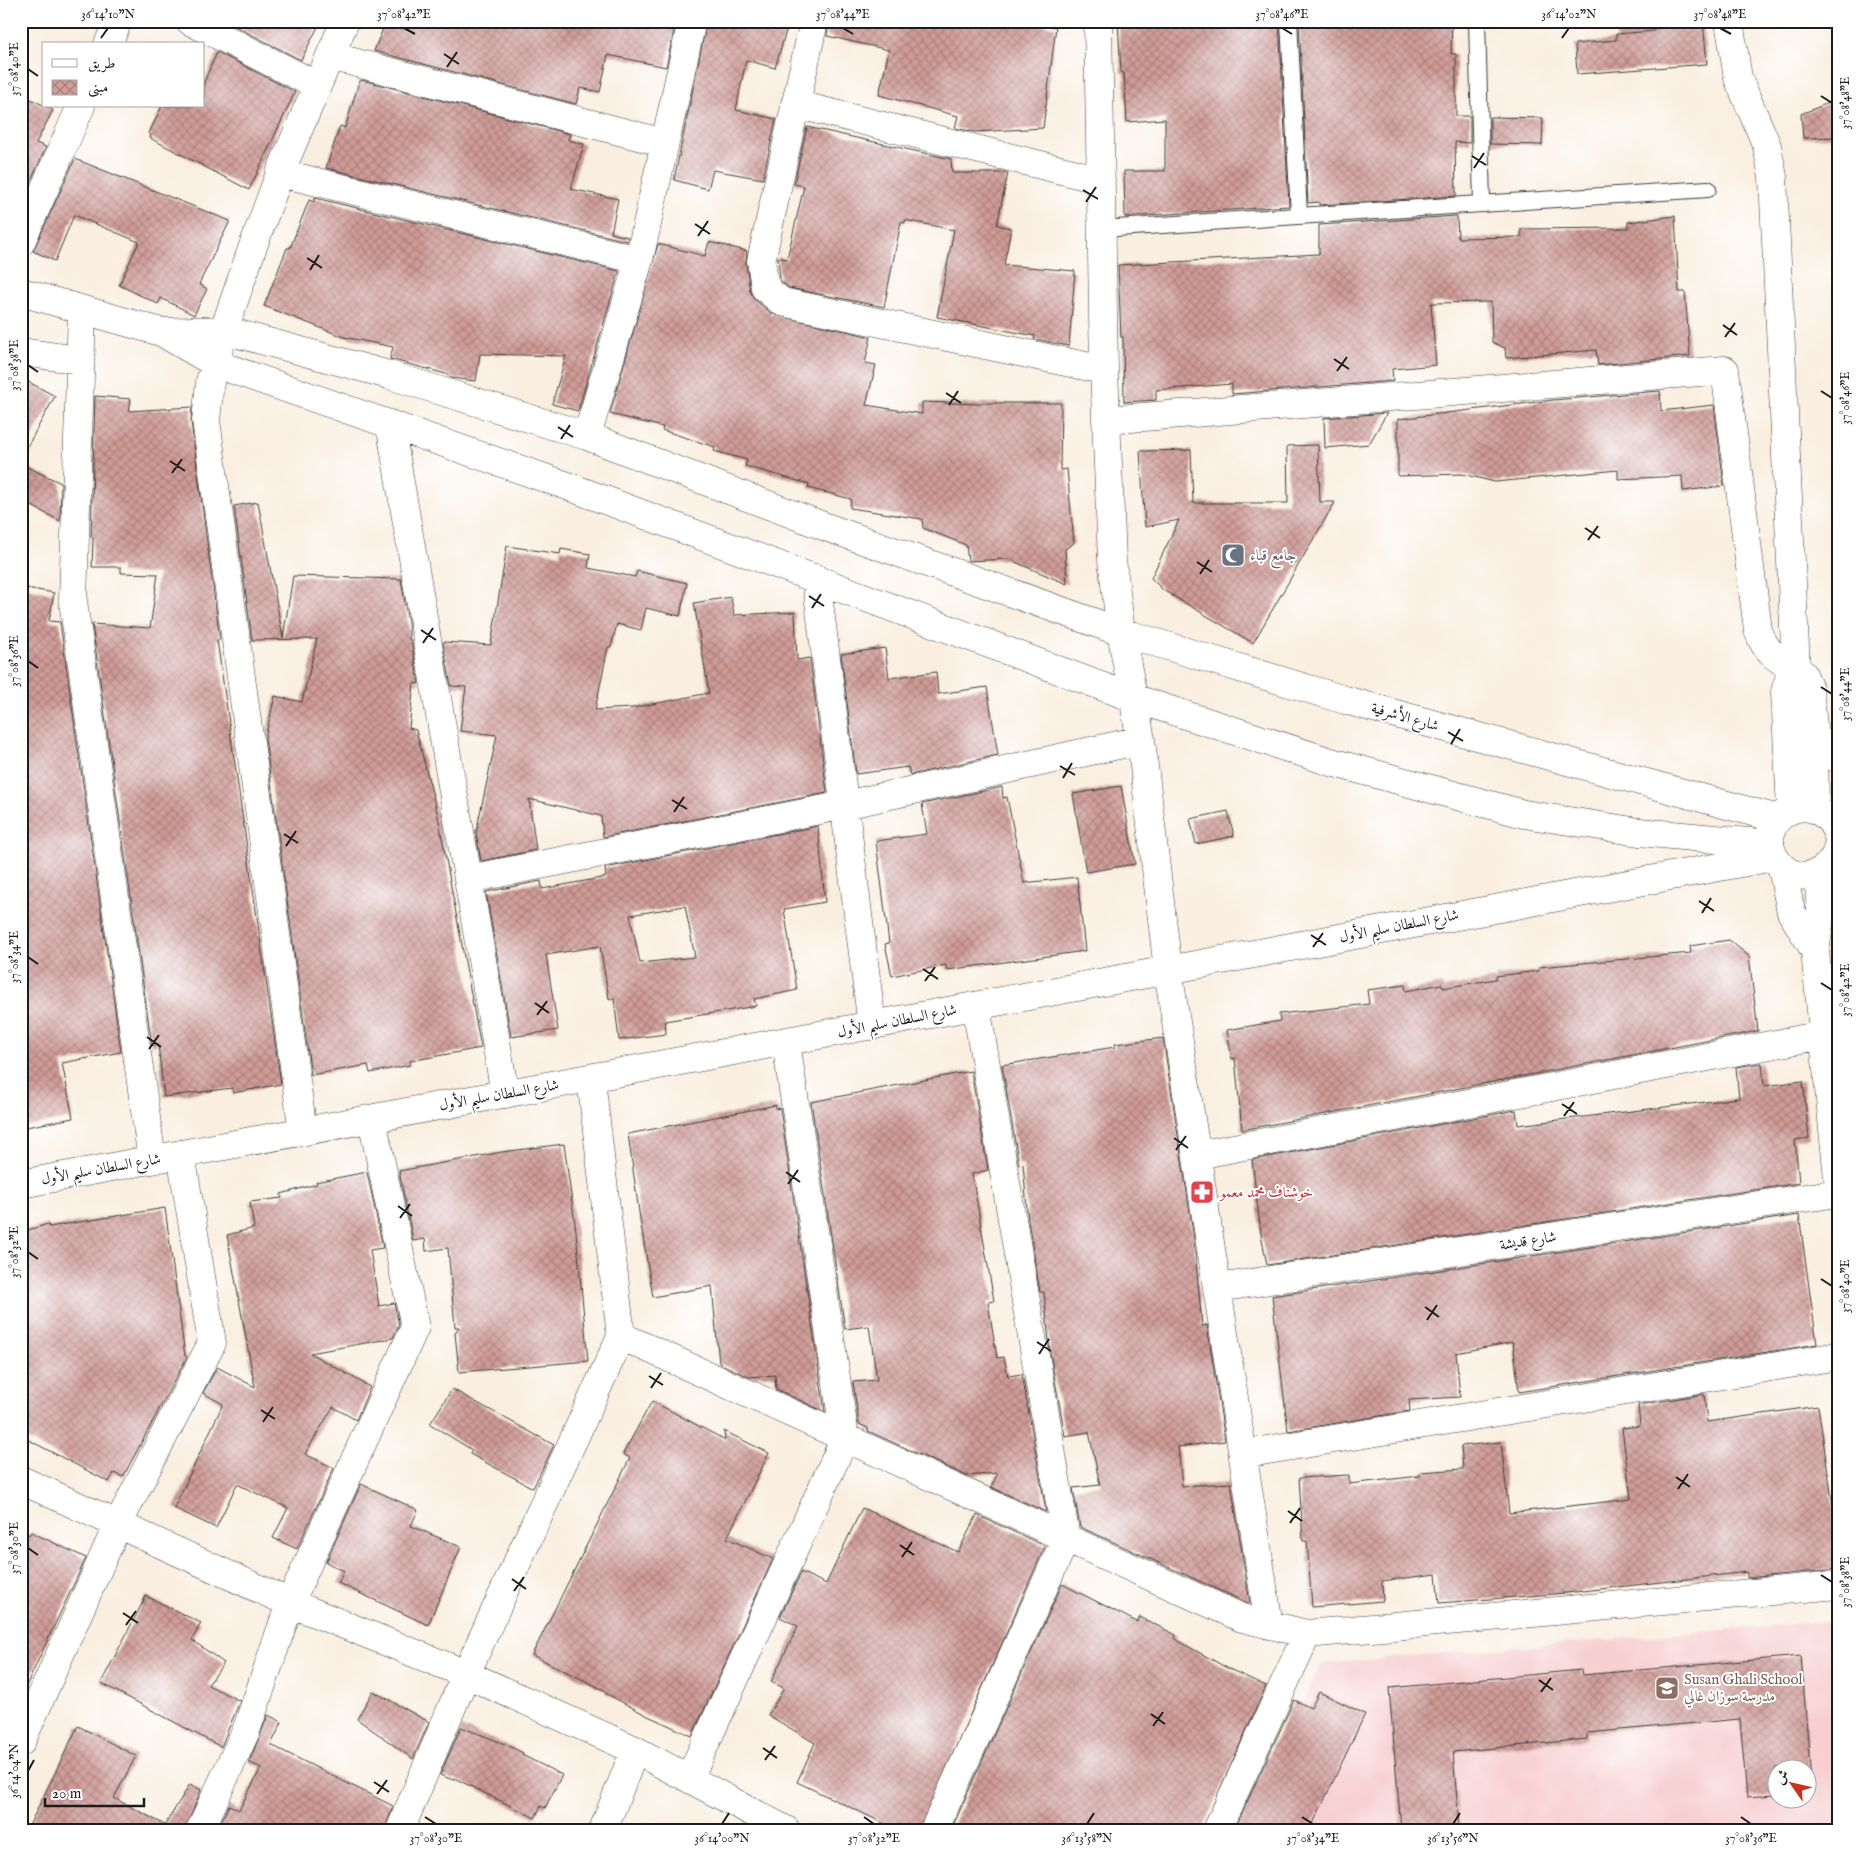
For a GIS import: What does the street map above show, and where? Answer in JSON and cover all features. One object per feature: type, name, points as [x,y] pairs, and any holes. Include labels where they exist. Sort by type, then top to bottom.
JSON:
[{"type":"street","points":[[109,42],[118,21]]},
{"type":"street","points":[[190,21],[316,85]]},
{"type":"street","points":[[303,1132],[206,420],[210,382],[224,330],[280,173],[344,21]]},
{"type":"street","points":[[586,436],[639,260],[692,21]]},
{"type":"street","points":[[814,21],[761,261],[765,288],[782,302],[1104,370]]},
{"type":"street","points":[[1098,21],[1104,370],[1112,560],[1121,632],[1141,740],[1168,970],[1269,1625]]},
{"type":"street","points":[[1729,21],[1738,78],[1767,146],[1774,177],[1796,669],[1790,675],[1785,692],[1801,830],[1793,874],[1805,876],[1831,862]]},
{"type":"street","points":[[330,56],[666,143]]},
{"type":"street","points":[[795,104],[1101,180]]},
{"type":"street","points":[[21,242],[80,108]]},
{"type":"street","points":[[280,173],[639,260]]},
{"type":"street","points":[[21,292],[161,332],[216,364],[565,485],[1133,698],[1331,762],[1524,814],[1639,832],[1801,830]]},
{"type":"street","points":[[82,310],[73,601],[152,1160]]},
{"type":"street","name":"شارع الأشرفية","points":[[161,332],[224,330],[389,374],[586,436],[816,523],[1121,632],[1345,700],[1801,830]]},
{"type":"street","points":[[21,352],[80,360]]},
{"type":"street","points":[[1106,420],[1725,370],[1758,630],[1763,645],[1775,658],[1796,669],[1808,680],[1814,735],[1791,912],[1814,951],[1830,1033],[1838,1178]]},
{"type":"street","points":[[390,424],[505,1094]]},
{"type":"street","points":[[816,578],[872,1026]]},
{"type":"street","points":[[1814,735],[1838,759]]},
{"type":"street","points":[[469,879],[845,805],[1141,740]]},
{"type":"street","name":"شارع السلطان سليم الأول","points":[[21,1184],[1168,970],[1801,830]]},
{"type":"street","points":[[1814,951],[1831,862]]},
{"type":"street","points":[[934,1830],[1066,1538],[976,1006]]},
{"type":"street","points":[[1197,1154],[1830,1033]]},
{"type":"street","points":[[690,1777],[845,1438],[786,1042]]},
{"type":"street","points":[[400,1830],[466,1674],[621,1336],[591,1079]]},
{"type":"street","points":[[200,1830],[246,1731],[290,1603],[416,1327],[372,1119]]},
{"type":"street","points":[[21,1742],[118,1524],[212,1343],[181,1154]]},
{"type":"street","name":"شارع قديشة","points":[[1218,1288],[1838,1193]]},
{"type":"street","points":[[621,1336],[1242,1618],[1308,1634],[1838,1585]]},
{"type":"street","points":[[1243,1454],[1838,1356]]},
{"type":"street","points":[[21,1480],[290,1603],[466,1674],[635,1750],[690,1777],[786,1830]]},
{"type":"street","points":[[1217,1830],[1308,1634]]},
{"type":"street","points":[[603,1830],[635,1750]]},
{"type":"lane","points":[[1289,21],[1298,215]]},
{"type":"lane","points":[[1477,21],[1482,203]]},
{"type":"lane","points":[[1102,229],[1708,189]]},
{"type":"shaded area","points":[[1838,1620],[1838,1830],[1246,1830],[1321,1664]]},
{"type":"building","points":[[232,21],[321,21],[301,60],[231,24]]},
{"type":"building","points":[[386,21],[676,21],[666,67],[608,55],[600,92],[580,88],[576,104],[374,51]]},
{"type":"building","points":[[707,21],[789,21],[775,68],[746,60],[736,110],[776,119],[763,179],[713,170],[708,189],[674,180]]},
{"type":"building","points":[[829,21],[1017,21],[1056,27],[1043,128],[975,132],[955,128],[958,116],[879,95],[889,50],[827,36]]},
{"type":"building","points":[[1118,21],[1191,21],[1191,24],[1279,21],[1289,206],[1125,217],[1124,171],[1165,171],[1165,119],[1127,122],[1124,73],[1121,73]]},
{"type":"building","points":[[1299,21],[1452,21],[1451,54],[1456,54],[1456,116],[1470,116],[1470,143],[1455,142],[1456,196],[1319,205],[1319,202],[1308,203]]},
{"type":"building","points":[[1653,21],[1703,21],[1707,64],[1577,74],[1575,44],[1616,40],[1616,34],[1654,31]]},
{"type":"building","points":[[217,52],[295,92],[249,190],[150,138],[151,135],[149,133],[161,108],[205,108],[205,80]]},
{"type":"building","points":[[362,80],[570,134],[568,140],[584,144],[571,189],[618,199],[611,233],[628,237],[627,241],[326,168],[340,126],[345,128],[359,82]]},
{"type":"building","points":[[21,94],[42,104],[42,108],[53,110],[36,143],[46,147],[21,203]]},
{"type":"building","points":[[1838,99],[1838,137],[1803,138],[1801,114]]},
{"type":"building","points":[[1490,117],[1543,118],[1542,145],[1490,144]]},
{"type":"building","points":[[807,127],[951,159],[952,173],[1008,173],[997,225],[1011,228],[1004,265],[1075,271],[1069,346],[1034,339],[1035,336],[937,317],[954,230],[905,220],[905,223],[901,222],[884,307],[789,288],[780,280],[778,257],[787,259],[804,186],[794,184]]},
{"type":"building","points":[[75,159],[230,221],[199,284],[207,289],[194,315],[161,298],[158,304],[119,285],[139,242],[74,215],[55,261],[33,251]]},
{"type":"building","points":[[315,198],[619,271],[578,411],[552,404],[566,356],[480,354],[476,381],[451,378],[446,374],[390,359],[393,347],[344,337],[264,306],[309,200],[314,202]]},
{"type":"building","points":[[1457,216],[1458,238],[1521,237],[1521,229],[1628,228],[1628,222],[1675,216],[1679,292],[1685,292],[1690,356],[1598,365],[1596,350],[1506,358],[1505,348],[1492,342],[1491,302],[1431,303],[1436,365],[1392,369],[1393,381],[1232,394],[1232,384],[1156,390],[1156,400],[1124,402],[1123,337],[1121,337],[1118,265],[1319,254],[1319,225]]},
{"type":"building","points":[[709,242],[747,251],[746,263],[750,291],[755,300],[772,314],[871,337],[865,363],[876,365],[866,405],[922,414],[922,402],[980,404],[1061,403],[1060,470],[1067,469],[1074,543],[1065,549],[1067,584],[1008,559],[968,561],[966,545],[923,528],[922,519],[850,508],[851,499],[808,488],[809,484],[745,466],[747,460],[714,451],[715,447],[662,430],[663,427],[610,414],[658,244],[705,256]]},
{"type":"building","points":[[21,378],[55,396],[21,458]]},
{"type":"building","points":[[1660,391],[1661,411],[1714,405],[1724,486],[1683,491],[1682,476],[1618,479],[1618,470],[1495,482],[1462,474],[1398,476],[1398,419],[1553,400]]},
{"type":"building","points":[[95,396],[131,399],[129,411],[192,407],[191,422],[220,640],[217,640],[281,1084],[233,1093],[232,1088],[164,1097],[158,1044],[152,1046],[92,624],[150,628],[158,574],[121,573],[121,567],[92,567],[93,538],[91,537]]},
{"type":"building","points":[[1387,413],[1369,444],[1325,448],[1324,418]]},
{"type":"building","name":"جامع قباء","points":[[1318,445],[1320,502],[1335,502],[1253,643],[1163,590],[1151,578],[1179,520],[1145,527],[1140,451],[1191,450],[1193,503],[1288,503],[1287,446]]},
{"type":"building","points":[[21,464],[61,483],[60,521],[21,500]]},
{"type":"building","points":[[258,502],[283,638],[293,576],[401,579],[409,640],[411,640],[419,684],[414,683],[409,728],[416,730],[438,816],[481,1048],[410,1061],[410,1065],[370,1073],[368,1065],[311,1075],[265,738],[275,696],[302,702],[317,639],[252,640],[234,506]]},
{"type":"building","points":[[507,546],[560,554],[561,549],[590,554],[588,568],[635,577],[637,571],[687,583],[680,616],[646,608],[641,630],[617,624],[611,647],[608,647],[595,710],[632,708],[709,693],[694,603],[731,597],[734,615],[795,612],[797,660],[810,658],[827,793],[603,837],[601,816],[529,799],[536,850],[481,861],[476,832],[497,735],[460,731],[466,687],[451,686],[443,642],[491,645]]},
{"type":"building","points":[[21,587],[54,593],[49,621],[60,622],[121,1052],[62,1063],[73,1118],[21,1128],[21,819],[27,818],[21,779]]},
{"type":"building","points":[[885,648],[889,678],[936,672],[938,694],[987,687],[998,755],[910,775],[908,767],[856,774],[841,654]]},
{"type":"building","points":[[1121,786],[1135,864],[1086,872],[1073,794]]},
{"type":"building","points":[[1002,787],[1003,798],[1007,797],[1024,883],[1077,877],[1085,951],[947,970],[946,965],[892,976],[885,944],[889,943],[876,841],[927,834],[922,804]]},
{"type":"building","points":[[1228,811],[1234,836],[1196,844],[1190,819]]},
{"type":"building","points":[[818,826],[825,902],[784,909],[797,990],[754,999],[756,1006],[665,1021],[666,1034],[619,1040],[614,998],[609,999],[600,946],[546,955],[558,1030],[511,1037],[486,892],[541,881],[542,889],[606,877],[605,868]],"holes":[[[685,906],[695,957],[640,963],[630,915]]]},
{"type":"building","points":[[1729,940],[1749,956],[1758,1031],[1242,1130],[1235,1058],[1232,1059],[1227,1030],[1280,1021],[1279,1014],[1369,1004],[1367,990],[1405,985],[1406,991],[1442,984],[1443,988],[1496,979],[1496,976],[1539,971],[1539,967],[1691,953],[1690,946]]},
{"type":"building","points":[[1163,1038],[1194,1239],[1202,1326],[1207,1325],[1225,1441],[1178,1447],[1182,1486],[1231,1483],[1250,1604],[1080,1527],[1073,1488],[1100,1485],[1089,1432],[1065,1436],[1050,1352],[1044,1292],[1040,1292],[1028,1220],[1023,1164],[1019,1165],[1002,1065],[1115,1047],[1115,1044]]},
{"type":"building","points":[[1762,1063],[1764,1086],[1803,1081],[1809,1138],[1795,1140],[1799,1183],[1267,1265],[1261,1234],[1252,1160],[1516,1110],[1518,1125],[1739,1098],[1736,1067]]},
{"type":"building","points":[[971,1071],[988,1170],[972,1174],[994,1301],[988,1302],[997,1358],[1004,1357],[1008,1376],[1022,1374],[1046,1512],[991,1487],[998,1473],[967,1476],[868,1431],[868,1428],[859,1424],[853,1382],[877,1380],[869,1326],[845,1329],[811,1102]]},
{"type":"building","points":[[776,1105],[776,1109],[780,1108],[825,1412],[776,1389],[775,1375],[749,1377],[719,1363],[712,1286],[653,1297],[640,1219],[628,1134]]},
{"type":"building","points":[[564,1144],[576,1231],[588,1361],[459,1372],[455,1333],[459,1327],[455,1327],[448,1248],[426,1251],[425,1239],[413,1241],[399,1171],[502,1152]]},
{"type":"building","points":[[367,1172],[383,1248],[370,1250],[379,1306],[394,1303],[399,1325],[393,1338],[310,1353],[370,1387],[356,1420],[333,1407],[305,1454],[334,1468],[297,1549],[273,1538],[288,1508],[237,1484],[216,1528],[174,1508],[223,1404],[203,1393],[217,1367],[255,1387],[227,1235],[254,1228],[250,1202],[282,1198],[281,1194],[317,1184],[316,1182]]},
{"type":"building","points":[[165,1208],[185,1356],[187,1357],[123,1477],[114,1473],[109,1482],[21,1436],[21,1232],[48,1224],[49,1227]]},
{"type":"building","points":[[1799,1215],[1817,1344],[1519,1392],[1513,1342],[1456,1353],[1460,1397],[1409,1400],[1410,1411],[1288,1431],[1272,1296]]},
{"type":"building","points":[[452,1389],[554,1445],[533,1488],[470,1454],[472,1450],[430,1424]]},
{"type":"building","points":[[1704,1394],[1707,1422],[1818,1406],[1833,1506],[1838,1569],[1747,1578],[1747,1572],[1566,1593],[1439,1603],[1436,1574],[1382,1581],[1383,1601],[1312,1607],[1307,1541],[1303,1541],[1299,1478],[1349,1475],[1349,1484],[1420,1476],[1420,1472],[1463,1469],[1461,1446],[1501,1442],[1509,1513],[1631,1499],[1622,1428],[1640,1426],[1638,1405]]},
{"type":"building","points":[[652,1401],[725,1440],[724,1431],[769,1453],[727,1538],[773,1559],[692,1736],[648,1716],[605,1693],[606,1691],[532,1655],[630,1458],[623,1454]]},
{"type":"building","points":[[361,1484],[418,1510],[411,1526],[461,1547],[428,1625],[338,1583],[344,1571],[326,1562]]},
{"type":"building","points":[[862,1508],[958,1552],[977,1515],[1045,1546],[919,1830],[898,1830],[797,1782],[815,1743],[768,1715],[784,1688],[771,1682],[798,1626],[780,1617],[801,1572],[826,1584]]},
{"type":"building","points":[[21,1530],[29,1535],[31,1532],[86,1558],[21,1697]]},
{"type":"building","points":[[1062,1584],[1137,1622],[1140,1617],[1176,1635],[1175,1639],[1227,1668],[1266,1686],[1202,1830],[951,1830]]},
{"type":"building","points":[[146,1596],[201,1623],[192,1640],[224,1663],[208,1685],[240,1701],[221,1747],[101,1683]]},
{"type":"building","points":[[1801,1656],[1809,1758],[1766,1758],[1766,1796],[1747,1797],[1740,1719],[1587,1733],[1587,1739],[1453,1752],[1459,1826],[1401,1829],[1389,1688],[1581,1670],[1582,1675]]},
{"type":"building","points":[[373,1691],[429,1722],[413,1759],[357,1719]]},
{"type":"building","points":[[1319,1692],[1365,1714],[1310,1830],[1234,1830],[1294,1700],[1311,1708]]},
{"type":"building","points":[[268,1715],[282,1722],[271,1745],[393,1806],[385,1830],[217,1830],[229,1805],[239,1810],[261,1768],[249,1762]]},
{"type":"building","points":[[78,1726],[136,1756],[114,1798],[165,1825],[190,1784],[201,1790],[185,1830],[27,1830]]},
{"type":"building","points":[[461,1727],[505,1744],[523,1753],[522,1755],[562,1775],[545,1808],[541,1806],[535,1818],[454,1778],[453,1780],[440,1775]]},
{"type":"place","name":"جامع قباء","points":[[1233,555]]},
{"type":"place","name":"خوشناف محمد معمو","points":[[1202,1192]]},
{"type":"place","name":"Susan Ghali School مدرسة سوزان غالي","points":[[1667,1688]]}]
